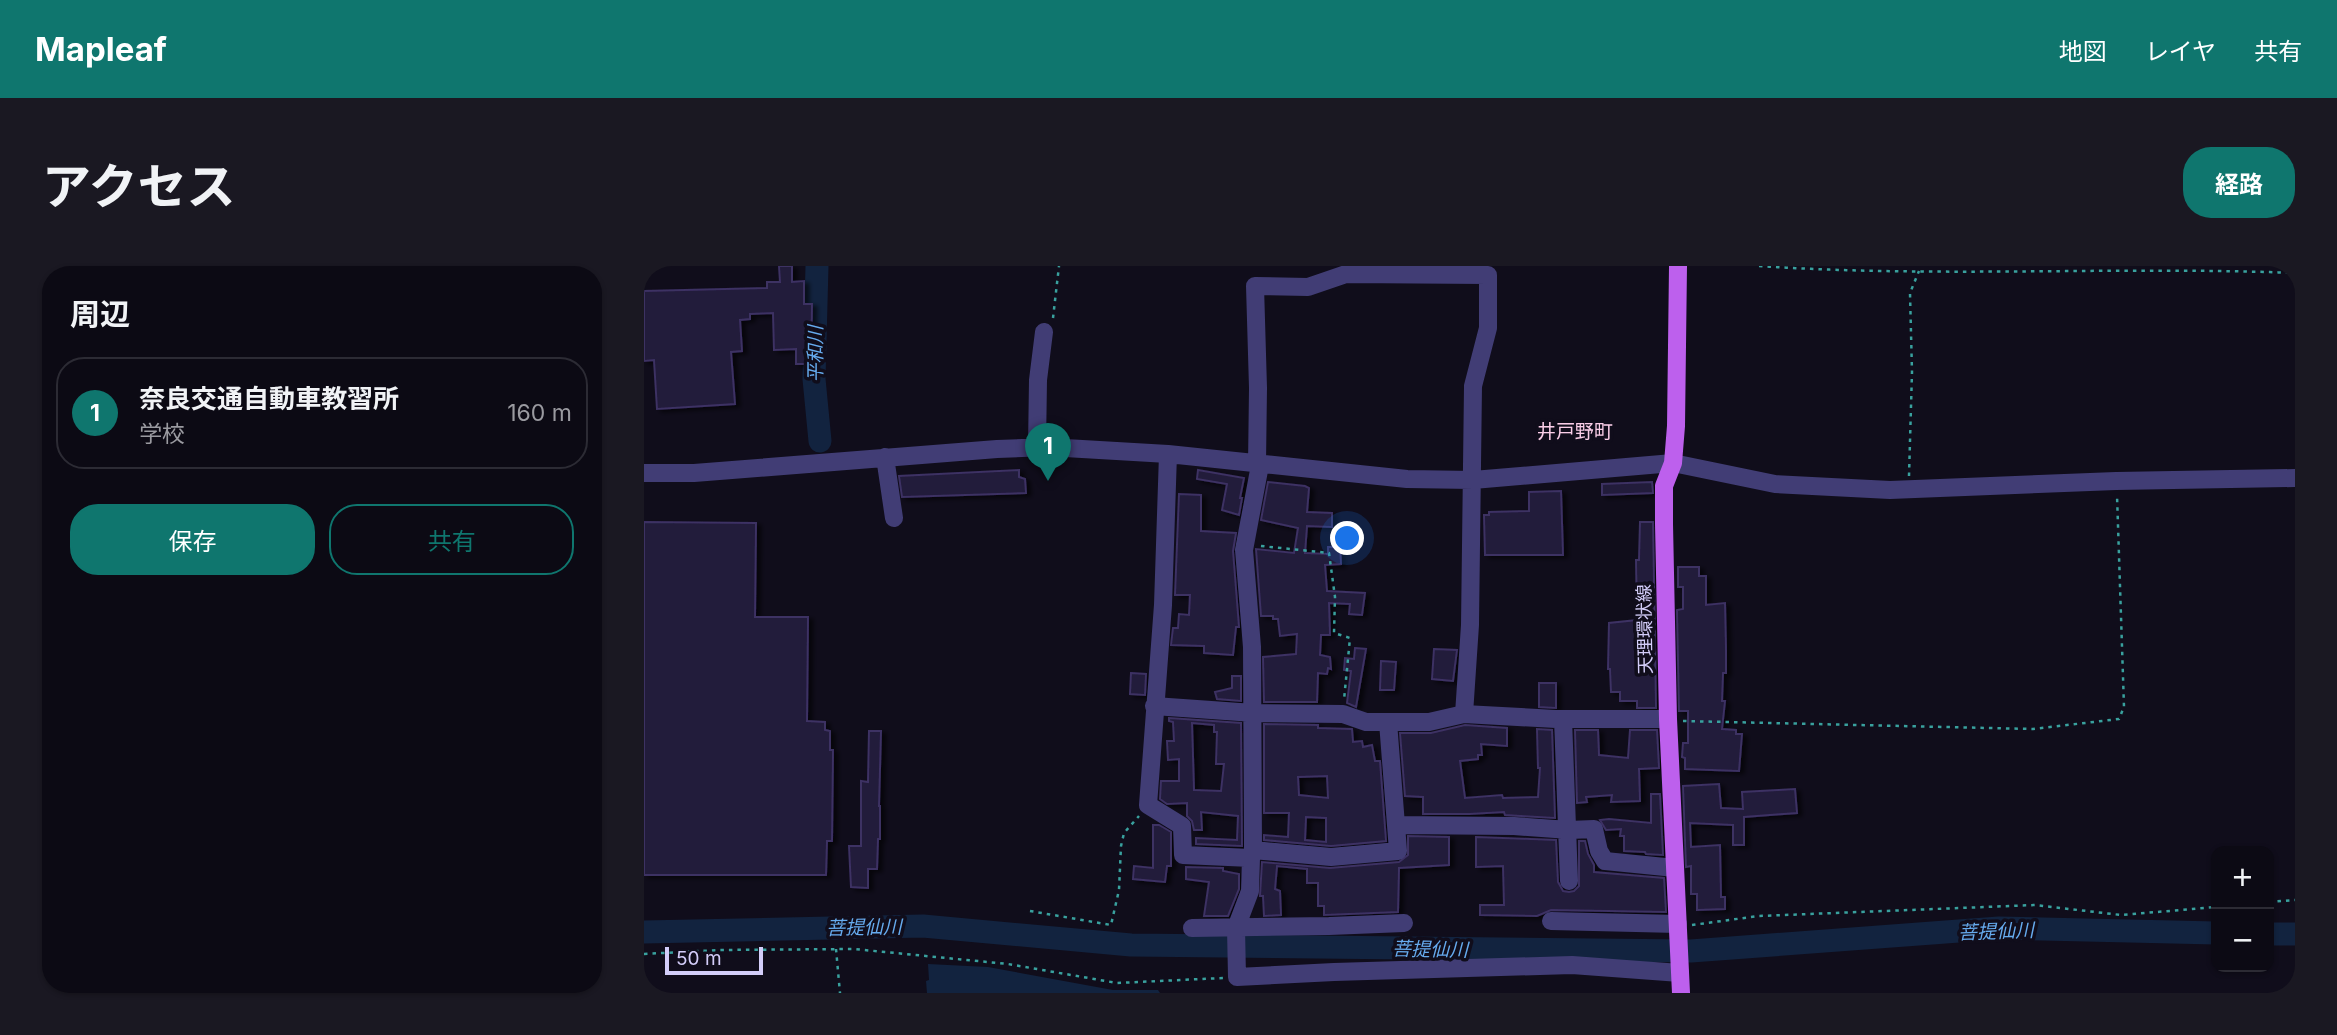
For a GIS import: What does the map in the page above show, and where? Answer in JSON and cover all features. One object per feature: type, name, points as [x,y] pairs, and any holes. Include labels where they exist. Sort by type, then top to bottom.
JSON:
[{"type":"main road","name":"天理環状線","points":[[1678,266],[1676,426],[1673,463],[1664,486],[1668,719],[1681,993]]},
{"type":"street","points":[[1464,714],[1470,625],[1473,386],[1488,328],[1488,275],[1346,274],[1308,287],[1255,286],[1258,464],[1245,544],[1254,713],[1252,854],[1250,891],[1236,930],[1237,975],[1572,965],[1680,970]]},
{"type":"street","points":[[1037,447],[1038,380],[1044,332]]},
{"type":"street","points":[[644,473],[694,473],[1037,447],[1168,454],[1407,479],[1473,480],[1673,463],[1774,484],[1908,490],[2116,481],[2295,478]]},
{"type":"street","points":[[1168,454],[1163,605],[1148,805],[1182,826],[1183,855],[1331,857],[1398,851],[1388,722]]},
{"type":"street","points":[[885,457],[894,518]]},
{"type":"street","points":[[1154,706],[1254,713],[1343,714],[1366,722],[1429,722],[1464,714],[1563,719],[1668,719]]},
{"type":"street","points":[[1563,719],[1569,881]]},
{"type":"street","points":[[1396,825],[1594,829],[1599,851],[1605,861],[1675,868]]},
{"type":"street","points":[[1551,921],[1678,927]]},
{"type":"street","points":[[1192,928],[1236,930],[1404,923]]},
{"type":"path","points":[[1759,266],[1826,271],[2205,268],[2295,273]]},
{"type":"path","points":[[1908,490],[1912,372],[1910,293],[1919,270]]},
{"type":"path","points":[[1668,719],[2033,729],[2119,719],[2124,707],[2116,481]]},
{"type":"path","points":[[1245,544],[1329,553],[1335,597],[1335,633],[1350,638],[1343,714]]},
{"type":"path","points":[[1030,911],[1111,925],[1119,890],[1124,833],[1148,805]]},
{"type":"path","points":[[2274,902],[2295,900]]},
{"type":"path","points":[[1678,927],[1759,916],[2035,905],[2121,915],[2211,907]]},
{"type":"path","points":[[836,949],[840,993]]},
{"type":"path","points":[[644,954],[719,950],[854,949],[1008,964],[1116,983],[1237,975]]},
{"type":"water","points":[[928,964],[988,967],[1113,990],[1158,990],[1160,993],[927,993]]},
{"type":"building","points":[[779,266],[792,266],[792,282],[804,281],[804,304],[812,304],[811,364],[796,364],[796,349],[774,350],[773,313],[750,314],[750,319],[740,320],[742,351],[731,352],[735,404],[657,409],[654,360],[644,361],[644,291],[767,288],[767,282],[780,282]]},
{"type":"building","points":[[1019,470],[1019,477],[1025,479],[1026,493],[902,497],[899,476]]},
{"type":"building","points":[[1198,470],[1244,478],[1239,515],[1222,510],[1227,484],[1197,479]]},
{"type":"building","points":[[1268,482],[1305,486],[1309,488],[1307,512],[1332,513],[1332,527],[1307,526],[1305,553],[1328,554],[1328,547],[1340,547],[1341,564],[1325,565],[1327,591],[1365,593],[1362,615],[1349,614],[1350,604],[1329,603],[1330,635],[1321,635],[1320,655],[1330,657],[1331,669],[1328,668],[1327,674],[1318,673],[1317,702],[1264,702],[1263,657],[1296,654],[1297,634],[1280,636],[1278,619],[1261,616],[1256,549],[1294,553],[1298,528],[1261,520]]},
{"type":"building","points":[[1652,482],[1653,493],[1602,495],[1602,484]]},
{"type":"building","points":[[1561,491],[1563,555],[1485,555],[1484,515],[1489,515],[1489,512],[1529,511],[1529,492]]},
{"type":"building","points":[[1179,494],[1201,495],[1201,531],[1236,533],[1233,551],[1239,627],[1236,627],[1233,655],[1204,653],[1204,646],[1171,645],[1173,628],[1178,628],[1179,614],[1189,615],[1190,595],[1175,595]]},
{"type":"building","points":[[644,522],[756,523],[755,617],[808,617],[807,721],[825,722],[825,730],[830,731],[830,750],[833,750],[832,841],[827,841],[826,875],[644,875]]},
{"type":"building","points":[[1640,522],[1653,522],[1656,708],[1637,708],[1637,701],[1620,701],[1620,692],[1611,692],[1608,669],[1609,623],[1637,620],[1636,560],[1639,560]]},
{"type":"building","points":[[1678,567],[1699,567],[1699,576],[1706,576],[1706,605],[1725,603],[1726,673],[1723,673],[1722,701],[1725,701],[1722,729],[1736,730],[1736,734],[1742,734],[1739,771],[1685,769],[1685,758],[1682,757],[1683,743],[1688,743],[1688,711],[1679,711],[1677,610],[1683,609],[1683,587],[1678,587]]},
{"type":"building","points":[[1355,648],[1366,649],[1356,707],[1347,703],[1351,671],[1344,670],[1345,658],[1354,659]]},
{"type":"building","points":[[1434,649],[1457,650],[1453,681],[1432,679]]},
{"type":"building","points":[[1381,661],[1396,662],[1394,690],[1380,690]]},
{"type":"building","points":[[1131,673],[1146,674],[1145,695],[1130,694]]},
{"type":"building","points":[[1232,676],[1241,676],[1241,701],[1217,699],[1215,692],[1232,688]]},
{"type":"building","points":[[1539,683],[1556,683],[1556,708],[1539,707]]},
{"type":"building","points":[[1169,718],[1241,723],[1242,846],[1196,844],[1196,838],[1237,840],[1238,816],[1201,812],[1202,830],[1194,830],[1192,821],[1187,816],[1187,803],[1167,804],[1160,799],[1161,781],[1179,781],[1179,759],[1168,760],[1167,741],[1174,741],[1173,722],[1169,721]],"holes":[[[1192,723],[1214,725],[1214,732],[1217,732],[1216,764],[1224,764],[1221,791],[1194,790]]]},
{"type":"building","points":[[1264,724],[1352,729],[1353,742],[1362,741],[1363,747],[1372,745],[1375,761],[1380,761],[1386,841],[1331,846],[1264,840],[1264,835],[1288,837],[1289,813],[1264,813]],"holes":[[[1327,776],[1328,798],[1299,795],[1298,777]],[[1306,817],[1326,818],[1326,842],[1305,840]]]},
{"type":"building","points":[[1465,725],[1507,728],[1507,746],[1481,744],[1482,755],[1478,755],[1478,759],[1460,761],[1465,798],[1502,795],[1503,798],[1538,797],[1540,768],[1537,729],[1552,730],[1555,818],[1505,815],[1504,812],[1423,814],[1423,797],[1405,796],[1400,733],[1431,733]]},
{"type":"building","points":[[1575,730],[1598,730],[1599,755],[1628,758],[1630,730],[1657,730],[1659,768],[1639,769],[1640,801],[1611,802],[1612,795],[1586,797],[1587,802],[1577,803]]},
{"type":"building","points":[[869,731],[881,731],[880,839],[877,869],[868,869],[868,888],[851,887],[849,846],[861,846],[861,781],[868,782]]},
{"type":"building","points":[[1719,784],[1721,808],[1743,809],[1742,792],[1795,789],[1797,813],[1744,817],[1744,845],[1733,845],[1733,825],[1690,823],[1691,847],[1720,845],[1721,897],[1725,897],[1725,909],[1697,910],[1697,894],[1691,894],[1691,866],[1686,867],[1683,786]]},
{"type":"building","points":[[1651,794],[1660,794],[1663,855],[1624,851],[1621,829],[1606,830],[1600,820],[1651,823]]},
{"type":"building","points":[[1153,825],[1159,825],[1171,832],[1171,866],[1167,866],[1165,882],[1133,879],[1134,866],[1153,868]]},
{"type":"building","points":[[1408,836],[1449,837],[1449,865],[1399,868],[1398,912],[1324,915],[1324,906],[1318,906],[1318,883],[1307,883],[1307,869],[1277,866],[1275,889],[1280,891],[1281,915],[1264,916],[1263,896],[1260,896],[1262,862],[1330,868],[1399,862],[1408,855]]},
{"type":"building","points":[[1476,837],[1556,840],[1558,882],[1563,891],[1569,892],[1579,886],[1579,841],[1585,841],[1594,872],[1664,878],[1666,912],[1551,910],[1537,916],[1480,915],[1480,905],[1504,905],[1503,866],[1476,867]]},
{"type":"building","points":[[1186,867],[1223,868],[1223,871],[1239,874],[1239,889],[1228,916],[1204,916],[1209,882],[1186,879]]},
{"type":"waterway","name":"平和川","points":[[817,266],[814,379],[820,441]]},
{"type":"waterway","name":"菩提仙川","points":[[644,932],[923,926],[1131,945],[1691,951],[1999,928],[2211,933]]},
{"type":"waterway","name":"菩提仙川","points":[[2274,934],[2295,934]]},
{"type":"place","name":"奈良交通自動車教習所","points":[[1048,481]]},
{"type":"district","name":"井戸野町","points":[[1575,431]]}]
